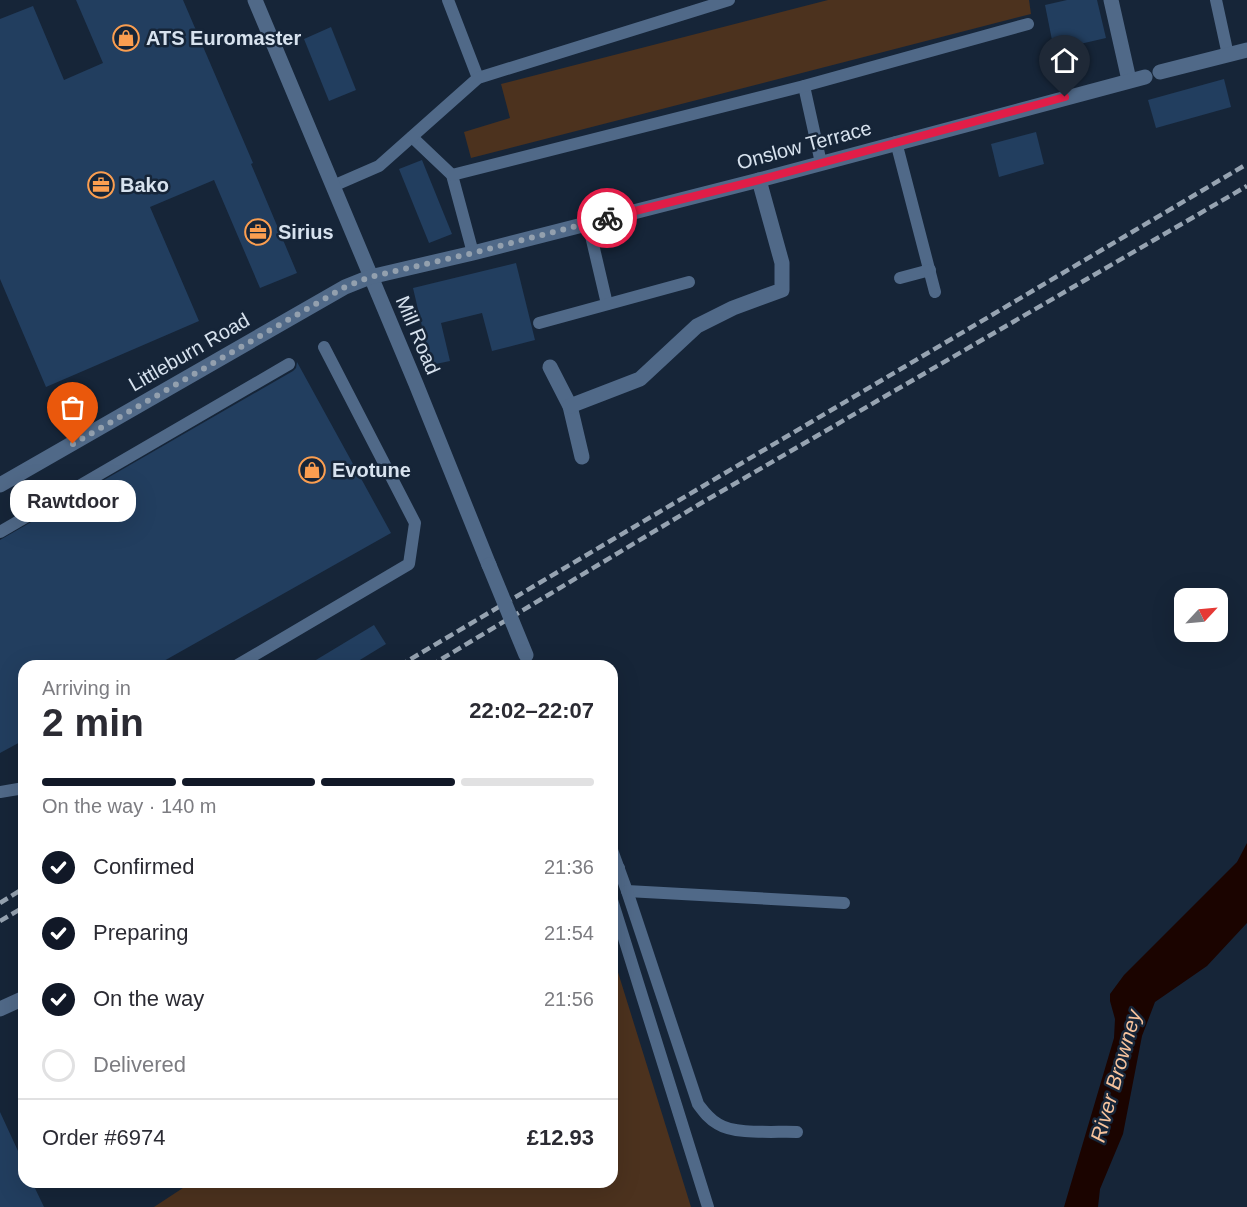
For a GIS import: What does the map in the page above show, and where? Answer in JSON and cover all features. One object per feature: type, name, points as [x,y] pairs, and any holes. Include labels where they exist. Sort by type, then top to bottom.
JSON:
[{"type":"street","name":"Mill Road","points":[[255,0],[527,660]]},
{"type":"street","points":[[1111,0],[1129,80]]},
{"type":"street","points":[[1160,72],[1247,52]]},
{"type":"street","name":"Onslow Terrace","points":[[473,253],[759,180],[1145,76]]},
{"type":"street","points":[[570,406],[640,379],[696,326],[733,308],[782,290],[782,263],[759,180]]},
{"type":"street","name":"Littleburn Road","points":[[0,485],[345,287],[370,277],[473,253]]},
{"type":"street","points":[[550,367],[570,406],[582,457]]},
{"type":"street","points":[[0,1009],[18,1001]]},
{"type":"lane","points":[[448,0],[478,78]]},
{"type":"lane","points":[[333,186],[379,166],[478,78],[729,0]]},
{"type":"lane","points":[[1216,0],[1228,55]]},
{"type":"lane","points":[[452,175],[804,86],[1028,24]]},
{"type":"lane","points":[[804,86],[821,163]]},
{"type":"lane","points":[[412,137],[452,175],[473,253]]},
{"type":"lane","points":[[896,142],[935,292]]},
{"type":"lane","points":[[588,223],[607,304]]},
{"type":"lane","points":[[900,278],[930,270]]},
{"type":"lane","points":[[539,323],[689,282]]},
{"type":"lane","points":[[246,660],[409,564],[415,523],[324,347]]},
{"type":"lane","points":[[0,532],[289,363]]},
{"type":"lane","points":[[0,792],[18,789]]},
{"type":"lane","points":[[619,868],[698,1104],[707,1116],[720,1125],[736,1130],[797,1132]]},
{"type":"lane","points":[[627,891],[844,903]]},
{"type":"lane","points":[[618,919],[708,1207]]},
{"type":"shaded area","points":[[828,0],[1029,0],[1031,14],[471,158],[464,132],[510,118],[501,84]]},
{"type":"shaded area","points":[[618,972],[691,1207],[154,1207],[183,1188],[618,1188]]},
{"type":"water","name":"River Browney","points":[[1247,843],[1247,923],[1207,966],[1155,1002],[1142,1036],[1123,1134],[1100,1189],[1098,1207],[1064,1207],[1114,1038],[1115,1019],[1110,994],[1124,975],[1237,862]]},
{"type":"building","name":"Bako","points":[[76,0],[183,0],[297,273],[260,288],[214,180],[150,207],[199,321],[46,387],[0,279],[0,19],[33,6],[64,80],[103,63]]},
{"type":"building","points":[[1067,0],[1097,0],[1106,38],[1054,50],[1045,5]]},
{"type":"building","points":[[331,27],[356,90],[329,101],[304,39]]},
{"type":"building","points":[[1224,79],[1231,107],[1156,128],[1148,100]]},
{"type":"building","points":[[1036,132],[1044,164],[999,177],[991,144]]},
{"type":"building","points":[[422,160],[452,234],[429,243],[399,169]]},
{"type":"building","points":[[516,263],[535,340],[492,351],[482,313],[441,323],[450,361],[431,365],[413,288]]},
{"type":"building","points":[[297,362],[391,533],[166,660],[18,660],[18,743],[0,753],[0,540],[296,368]]},
{"type":"building","points":[[374,625],[386,644],[360,660],[316,660]]},
{"type":"building","points":[[0,1112],[18,1151],[18,1188],[35,1188],[44,1207],[0,1207]]},
{"type":"railway","points":[[409,660],[1247,164]]},
{"type":"railway","points":[[440,660],[698,505],[1247,186]]},
{"type":"railway","points":[[0,903],[18,892]]},
{"type":"railway","points":[[0,921],[18,910]]},
{"type":"way so far","points":[[73,444],[345,287],[370,277],[607,218]]},
{"type":"place","name":"ATS Euromaster","points":[[126,38]]},
{"type":"place","name":"Bako","points":[[101,185]]},
{"type":"place","name":"Sirius","points":[[258,232]]},
{"type":"place","name":"Rawtdoor","points":[[73,444]]},
{"type":"place","name":"Evotune","points":[[312,470]]},
{"type":"route","points":[[607,218],[759,180],[1065,97]]}]
